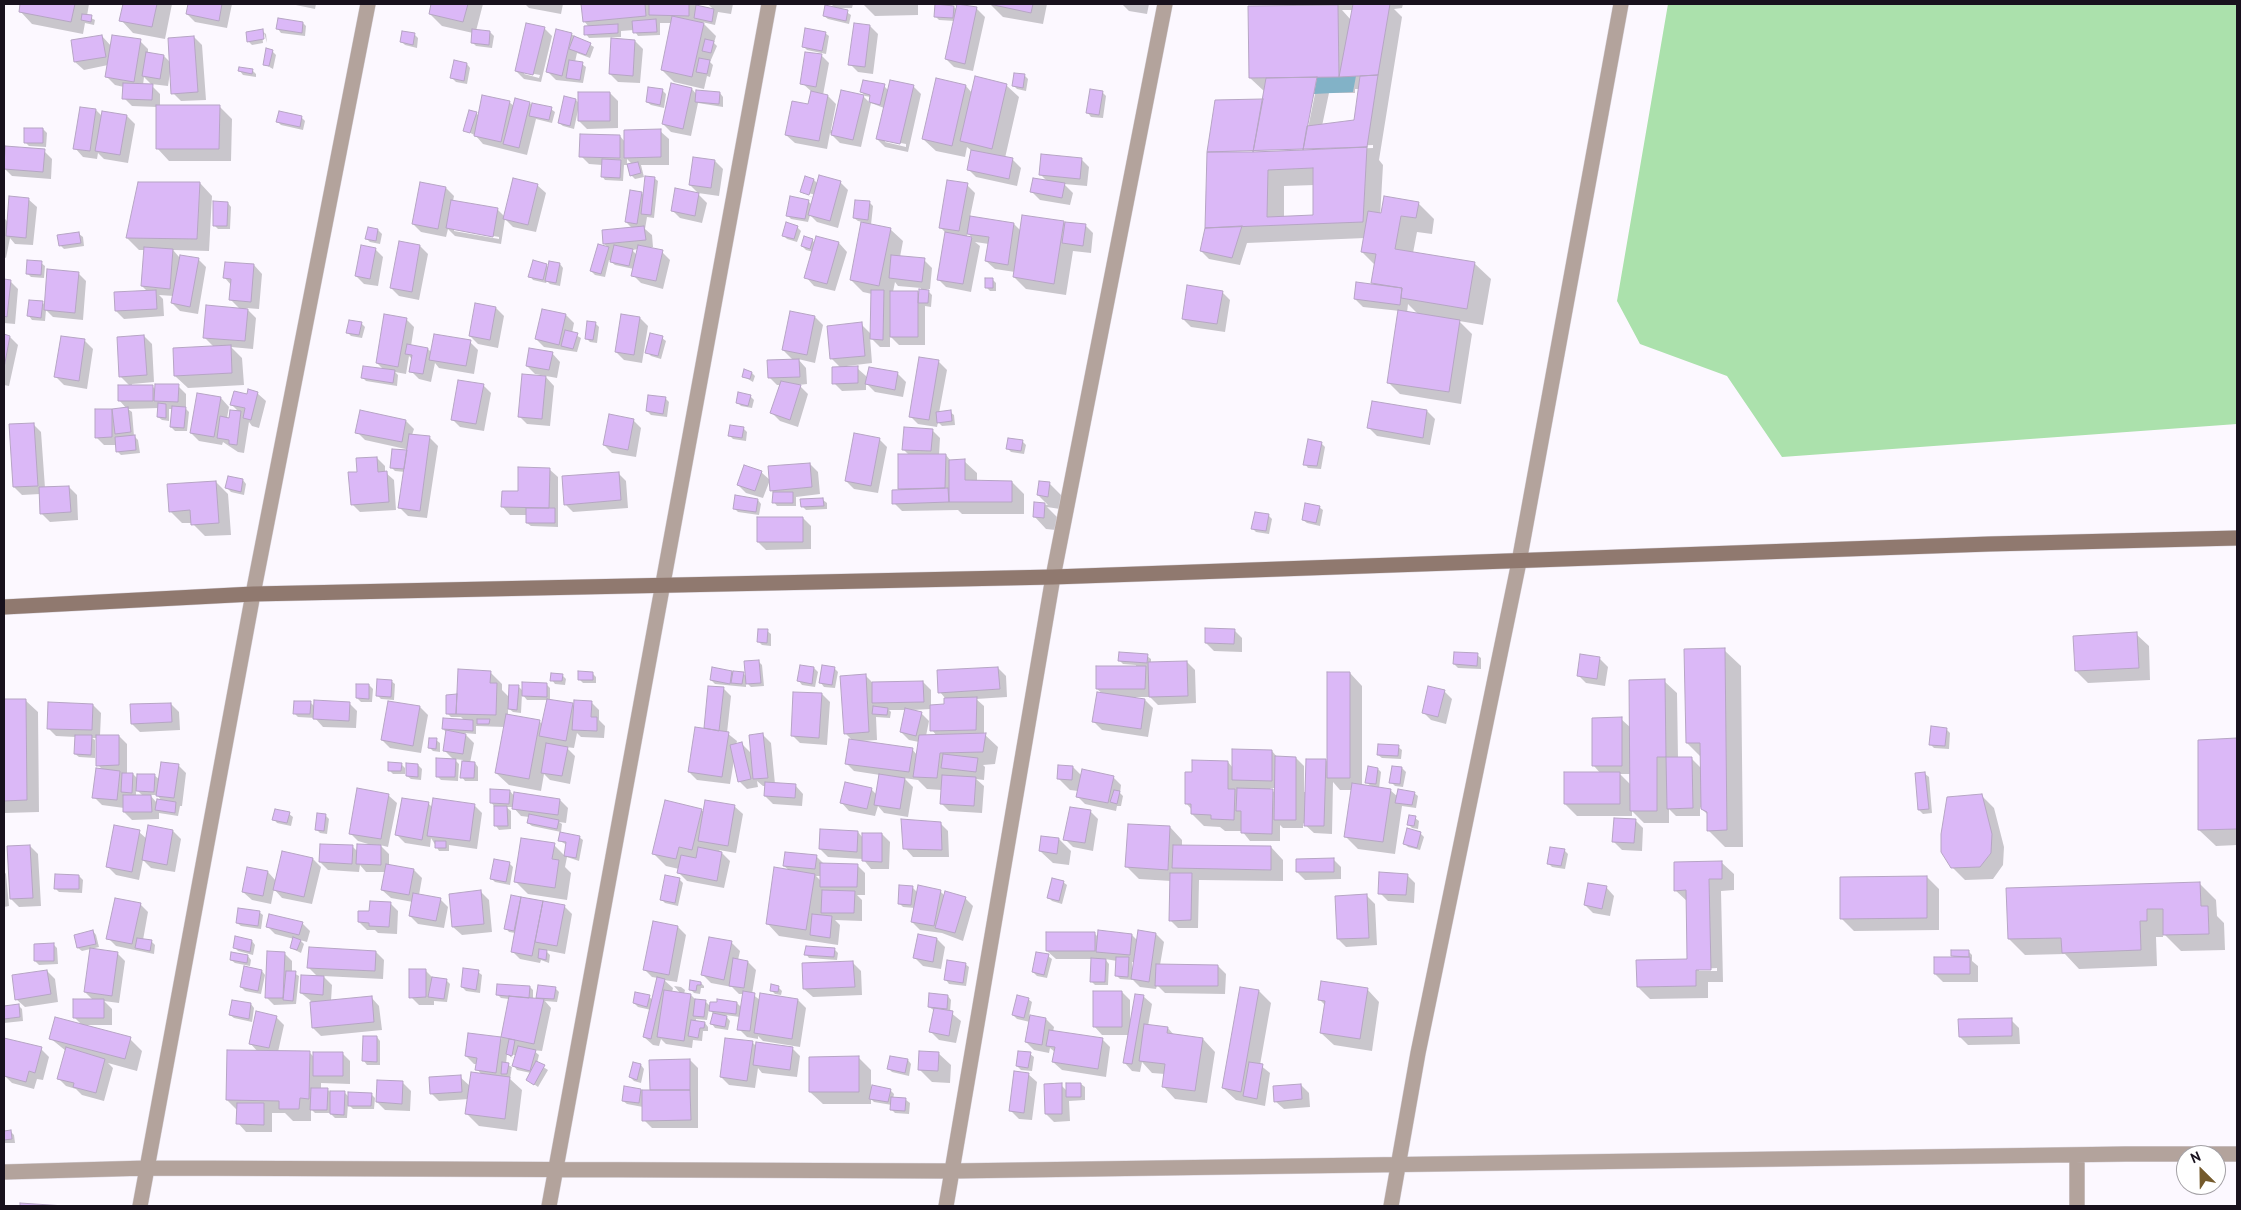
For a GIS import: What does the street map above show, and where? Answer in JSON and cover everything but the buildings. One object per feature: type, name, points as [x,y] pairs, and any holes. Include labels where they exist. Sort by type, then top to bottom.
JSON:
[{"type":"street","points":[[140,1206],[253,594],[368,4]]},
{"type":"street","points":[[549,1206],[769,4]]},
{"type":"street","points":[[946,1206],[1052,577],[1165,4]]},
{"type":"street","points":[[1391,1206],[1420,1043],[1519,562],[1621,4]]},
{"type":"street","points":[[4,607],[253,594],[1052,577],[1519,562],[1681,554],[2237,538]]},
{"type":"street","points":[[4,1172],[148,1168],[953,1171],[2237,1154]]},
{"type":"street","points":[[2076,1156],[2077,1206]]},
{"type":"green space","points":[[1668,4],[2237,4],[2237,424],[1782,457],[1727,376],[1640,344],[1617,301]]},
{"type":"water","points":[[1356,76],[1353,92],[1314,94],[1317,77]]}]
